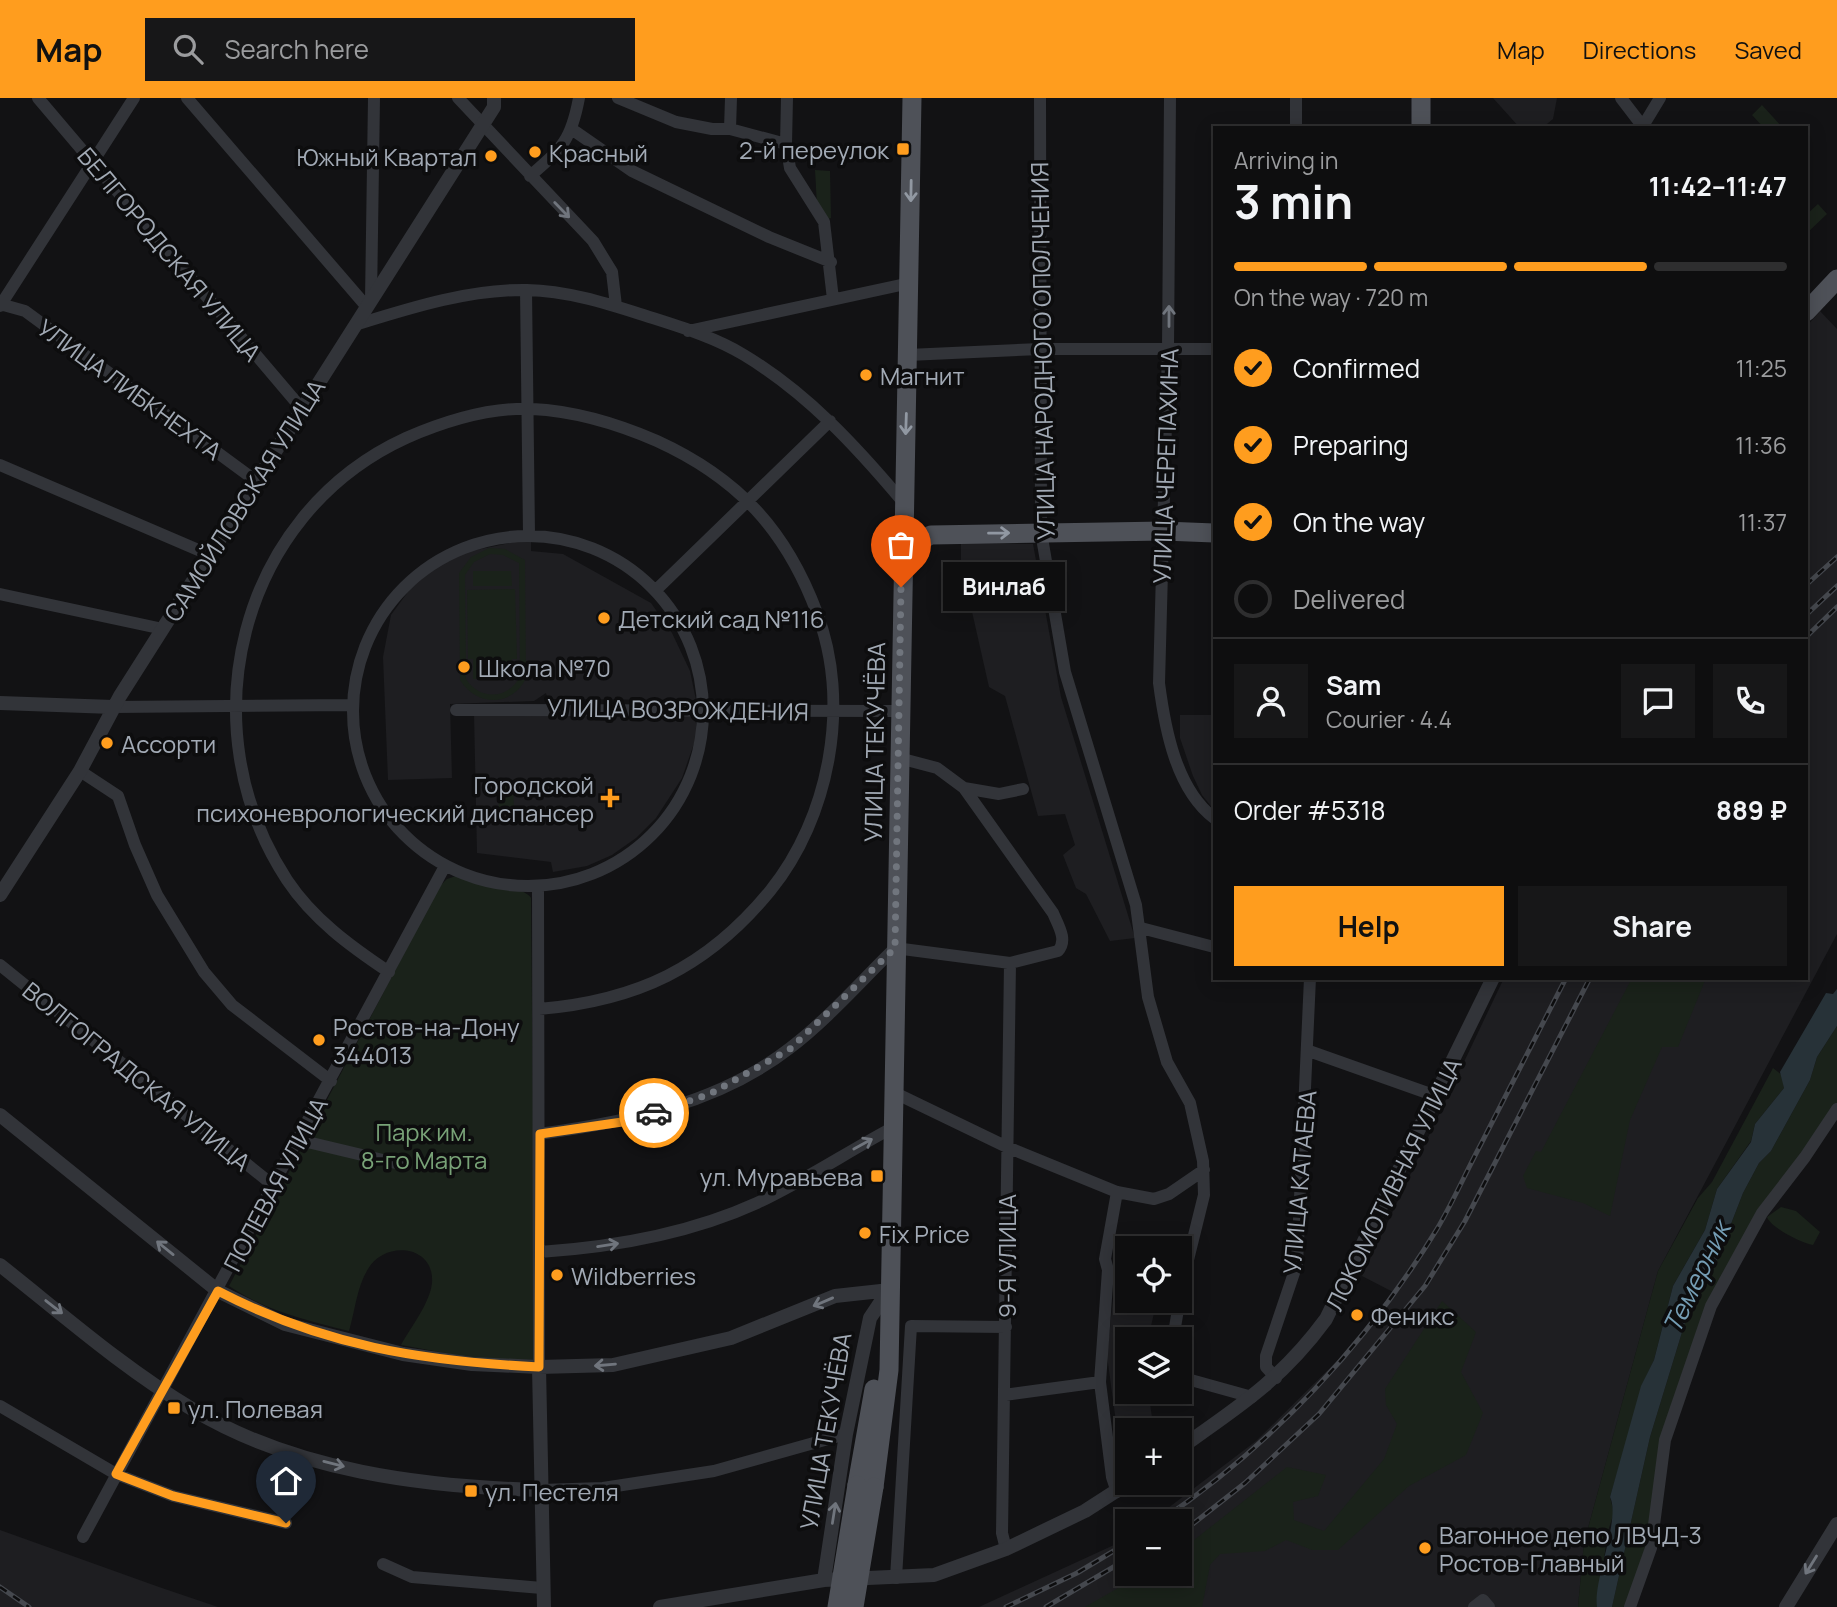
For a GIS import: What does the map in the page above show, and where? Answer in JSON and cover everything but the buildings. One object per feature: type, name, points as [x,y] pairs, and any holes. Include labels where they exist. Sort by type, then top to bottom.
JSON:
[{"type":"main road","name":"УЛИЦА ТЕКУЧЁВА","points":[[883,1300],[893,1092],[912,98]]},
{"type":"main road","points":[[1421,98],[1421,126]]},
{"type":"main road","points":[[1808,310],[1837,279]]},
{"type":"main road","points":[[903,504],[915,526],[931,535]]},
{"type":"main road","points":[[902,557],[921,538],[931,535],[1164,531],[1213,533]]},
{"type":"main road","points":[[854,1607],[883,1300]]},
{"type":"main road","points":[[837,1607],[865,1486]]},
{"type":"street","name":"БЕЛГОРОДСКАЯ УЛИЦА","points":[[38,98],[302,409]]},
{"type":"street","points":[[0,305],[134,98]]},
{"type":"street","points":[[369,303],[374,98]]},
{"type":"street","points":[[458,98],[484,122],[530,176],[593,241],[612,272],[616,306]]},
{"type":"street","points":[[530,176],[552,157],[573,130],[579,98]]},
{"type":"street","points":[[618,98],[676,122],[712,129],[730,129],[786,144]]},
{"type":"street","points":[[730,129],[731,98]]},
{"type":"street","points":[[787,98],[786,144],[790,167],[824,222],[831,262],[833,299]]},
{"type":"street","name":"УЛИЦА НАРОДНОГО ОПОЛЧЕНИЯ","points":[[1040,98],[1041,532],[1065,672],[1141,928],[1149,998],[1167,1062],[1190,1103],[1204,1170],[1204,1195],[1183,1280],[1175,1327]]},
{"type":"street","name":"УЛИЦА ЧЕРЕПАХИНА","points":[[1170,98],[1168,349],[1159,683],[1164,720],[1190,792],[1202,809],[1213,817]]},
{"type":"street","points":[[1296,98],[1296,126]]},
{"type":"street","points":[[1621,98],[1643,126]]},
{"type":"street","points":[[1645,126],[1660,98]]},
{"type":"street","points":[[192,100],[369,303]]},
{"type":"street","name":"САМОЙЛОВСКАЯ УЛИЦА","points":[[0,895],[80,771],[113,707],[494,103]]},
{"type":"street","points":[[573,130],[632,171],[769,237],[831,262]]},
{"type":"street","points":[[688,331],[910,283]]},
{"type":"street","points":[[526,290],[529,534]]},
{"type":"street","points":[[355,325],[479,294],[526,290],[561,293],[616,306],[743,354],[794,389],[830,421],[903,504]]},
{"type":"street","name":"УЛИЦА ЛИБКНЕХТА","points":[[0,305],[25,312],[256,481]]},
{"type":"street","points":[[908,355],[1040,349],[1213,349]]},
{"type":"street","points":[[389,972],[347,944],[318,918],[288,881],[269,848],[245,791],[236,748],[234,704],[237,667],[247,622],[270,566],[300,521],[341,480],[387,447],[433,426],[490,412],[528,409],[601,421],[645,436],[697,462],[749,500],[779,536],[805,580],[822,625],[831,670],[834,710],[830,754],[813,818],[784,874],[745,922],[705,956],[662,981],[601,1001],[539,1009]]},
{"type":"street","points":[[656,590],[830,421]]},
{"type":"street","points":[[0,465],[209,555]]},
{"type":"street","points":[[529,534],[564,538],[598,549],[627,565],[656,590],[680,622],[695,656],[704,710],[694,769],[680,798],[657,830],[631,854],[601,871],[571,881],[538,887],[509,886],[477,880],[445,866],[404,836],[386,815],[363,771],[356,746],[352,705],[355,678],[365,646],[382,612],[407,583],[433,563],[460,548],[490,539],[529,534]]},
{"type":"street","points":[[0,594],[163,629]]},
{"type":"street","points":[[0,703],[113,707],[352,705]]},
{"type":"street","name":"УЛИЦА ВОЗРОЖДЕНИЯ","points":[[456,710],[899,710]]},
{"type":"street","points":[[540,1134],[629,1121],[720,1089],[790,1049],[895,948],[1010,963],[1050,954],[1062,946],[1062,936],[1053,913],[964,788],[937,768],[898,758]]},
{"type":"street","points":[[80,771],[118,796],[135,845],[157,895],[204,972],[232,1005],[331,1081]]},
{"type":"street","points":[[964,788],[999,794],[1023,789]]},
{"type":"street","name":"ПОЛЕВАЯ УЛИЦА","points":[[83,1537],[445,866]]},
{"type":"street","points":[[538,887],[539,1367],[544,1607]]},
{"type":"street","points":[[1141,928],[1213,947]]},
{"type":"street","name":"9-Я УЛИЦА","points":[[1006,1549],[1002,1533],[1010,963]]},
{"type":"street","name":"ВОЛГОГРАДСКАЯ УЛИЦА","points":[[0,965],[274,1186]]},
{"type":"street","name":"УЛИЦА КАТАЕВА","points":[[1276,1378],[1266,1367],[1266,1356],[1297,1264],[1309,1051],[1310,980]]},
{"type":"street","name":"ЛОКОМОТИВНАЯ УЛИЦА","points":[[1192,1440],[1276,1378],[1298,1356],[1326,1319],[1492,980]]},
{"type":"street","points":[[1309,1051],[1436,1096]]},
{"type":"street","points":[[893,1092],[1007,1147],[1117,1192],[1154,1199],[1170,1194],[1204,1170]]},
{"type":"street","points":[[1630,1607],[1646,1567],[1664,1440],[1711,1306],[1762,1213],[1805,1157],[1837,1109]]},
{"type":"street","points":[[0,1115],[218,1291],[285,1324],[348,1342],[437,1359],[539,1367],[613,1364],[680,1352],[731,1338],[835,1296],[883,1300]]},
{"type":"street","points":[[540,1252],[644,1239],[721,1218],[794,1185],[892,1128]]},
{"type":"street","points":[[299,1140],[404,1165]]},
{"type":"street","points":[[1115,1486],[1100,1382],[1108,1269],[1105,1259],[1117,1192]]},
{"type":"street","points":[[0,1265],[162,1391],[250,1438],[331,1464],[396,1478],[457,1486],[541,1490],[603,1488],[714,1471],[846,1434]]},
{"type":"street","name":"УЛИЦА ТЕКУЧЁВА","points":[[824,1580],[846,1434],[883,1300]]},
{"type":"street","points":[[896,1578],[911,1326],[1006,1327]]},
{"type":"street","points":[[1192,1380],[1252,1397]]},
{"type":"street","points":[[1004,1395],[1100,1382]]},
{"type":"street","points":[[0,1406],[116,1474],[173,1496],[286,1523]]},
{"type":"street","points":[[660,1607],[824,1580],[934,1574],[1006,1549],[1115,1493]]},
{"type":"street","points":[[1786,1607],[1837,1524]]},
{"type":"street","points":[[383,1564],[412,1577],[542,1588]]},
{"type":"shaded area","points":[[1493,98],[1557,98],[1553,119],[1544,126],[1518,126]]},
{"type":"shaded area","points":[[1820,311],[1837,329],[1837,934],[1658,1271],[1584,1543],[1578,1607],[979,1607],[1115,1545],[1115,1586],[1192,1586],[1192,1509],[1167,1509],[1185,1495],[1192,1495],[1192,1490],[1256,1441],[1341,1357],[1393,1292],[1362,1276],[1503,980],[1808,980],[1808,325]]},
{"type":"shaded area","name":"Школа №70","points":[[524,540],[531,541],[531,551],[563,554],[651,603],[672,633],[690,671],[696,700],[548,699],[546,693],[534,701],[450,704],[452,778],[388,780],[383,657],[391,615],[410,589],[435,568],[461,553]]},
{"type":"shaded area","points":[[961,543],[1033,544],[1061,697],[1135,938],[1110,941],[1086,894],[1076,888],[1063,855],[1075,845],[1065,814],[1038,816],[1005,696],[989,687],[961,563]]},
{"type":"shaded area","name":"Городской психоневрологический диспансер","points":[[474,713],[694,715],[698,732],[682,778],[656,818],[636,838],[612,855],[587,866],[553,872],[551,862],[477,853]]},
{"type":"shaded area","points":[[1180,715],[1213,715],[1213,809],[1202,795],[1193,776],[1180,738]]},
{"type":"shaded area","points":[[1115,1280],[1115,1313],[1154,1313],[1151,1327],[1115,1327],[1115,1404],[1150,1404],[1152,1418],[1115,1418],[1107,1356]]},
{"type":"shaded area","points":[[0,1530],[159,1587],[218,1607],[0,1607]]},
{"type":"green space","points":[[1762,105],[1781,126],[1762,126],[1752,115]]},
{"type":"green space","points":[[815,170],[830,171],[831,218],[828,219],[817,205]]},
{"type":"green space","points":[[1818,204],[1827,214],[1808,232],[1808,213]]},
{"type":"green space","points":[[489,548],[505,549],[525,560],[526,678],[512,694],[494,700],[476,695],[460,680],[459,573],[471,557]],"holes":[[[490,554],[503,555],[519,563],[520,677],[508,690],[486,694],[466,679],[465,575],[474,562]]]},
{"type":"green space","points":[[473,571],[511,571],[512,586],[473,586]]},
{"type":"green space","points":[[515,589],[517,659],[512,659],[512,679],[473,679],[473,659],[468,659],[467,590]]},
{"type":"green space","points":[[513,783],[514,812],[499,812],[498,784]]},
{"type":"green space","name":"Парк им. 8-го Марта","points":[[456,876],[509,887],[531,898],[535,1360],[472,1358],[401,1345],[424,1307],[432,1283],[431,1270],[426,1261],[418,1254],[408,1251],[386,1254],[368,1269],[359,1291],[349,1331],[272,1308],[229,1286],[439,887],[447,879]]},
{"type":"green space","points":[[1631,980],[1705,980],[1678,1047],[1662,1047],[1630,1120],[1610,1216],[1583,1203],[1527,1188],[1523,1176],[1536,1151],[1541,1152]]},
{"type":"green space","points":[[1837,1026],[1837,1109],[1774,1198],[1711,1306],[1672,1412],[1658,1496],[1630,1607],[1612,1607],[1650,1437],[1690,1306],[1717,1260],[1743,1193],[1759,1163],[1771,1151],[1810,1080],[1817,1057]]},
{"type":"green space","points":[[1773,1068],[1783,1076],[1784,1088],[1755,1124],[1751,1141],[1717,1189],[1705,1230],[1673,1286],[1654,1360],[1645,1379],[1610,1497],[1614,1513],[1608,1531],[1597,1607],[1578,1607],[1584,1543],[1658,1271],[1698,1198],[1712,1182]]},
{"type":"green space","points":[[1781,1207],[1796,1211],[1820,1232],[1813,1245],[1787,1234],[1769,1221],[1767,1217]]},
{"type":"green space","points":[[1442,1301],[1476,1332],[1461,1372],[1483,1413],[1466,1455],[1409,1486],[1338,1550],[1312,1550],[1286,1540],[1265,1551],[1220,1554],[1210,1565],[1202,1607],[1085,1607],[1121,1586],[1192,1586],[1192,1542],[1287,1467],[1326,1475],[1318,1496],[1293,1502],[1294,1520],[1324,1531],[1384,1459],[1397,1424],[1386,1405],[1385,1389]]},
{"type":"water","name":"Темерник","points":[[1837,989],[1837,1026],[1817,1057],[1810,1080],[1771,1151],[1759,1163],[1743,1193],[1717,1260],[1690,1306],[1650,1437],[1612,1607],[1597,1607],[1599,1582],[1612,1520],[1610,1497],[1641,1386],[1654,1360],[1673,1286],[1705,1230],[1717,1189],[1751,1142],[1755,1124],[1784,1088],[1780,1072],[1826,993],[1833,994]]},
{"type":"railway","points":[[1808,583],[1837,557]]},
{"type":"railway","points":[[1808,613],[1837,586]]},
{"type":"railway","points":[[1808,635],[1837,607]]},
{"type":"railway","points":[[1176,1509],[1241,1459],[1278,1426],[1314,1390],[1380,1312],[1443,1219],[1565,980]]},
{"type":"railway","points":[[1192,1525],[1245,1483],[1319,1414],[1425,1286],[1465,1221],[1589,980]]},
{"type":"railway","points":[[1006,1607],[1077,1573],[1115,1550]]},
{"type":"railway","points":[[1046,1607],[1115,1566]]},
{"type":"railway","points":[[0,1587],[29,1607]]},
{"type":"way so far","points":[[654,1113],[710,1094],[790,1049],[895,948],[901,587]]},
{"type":"place","name":"2-й переулок","points":[[903,149]]},
{"type":"place","name":"Красный","points":[[535,152]]},
{"type":"place","name":"Южный Квартал","points":[[491,156]]},
{"type":"place","name":"Магнит","points":[[866,375]]},
{"type":"place","name":"Винлаб","points":[[901,587]]},
{"type":"place","name":"Детский сад №116","points":[[604,618]]},
{"type":"place","name":"Школа №70","points":[[464,667]]},
{"type":"place","name":"Ассорти","points":[[107,743]]},
{"type":"place","name":"Городской психоневрологический диспансер","points":[[610,798]]},
{"type":"place","name":"Ростов-на-Дону 344013","points":[[319,1040]]},
{"type":"place","name":"ул. Муравьева","points":[[877,1176]]},
{"type":"place","name":"Fix Price","points":[[865,1233]]},
{"type":"place","name":"Wildberries","points":[[557,1275]]},
{"type":"place","name":"Феникс","points":[[1357,1315]]},
{"type":"place","name":"ул. Полевая","points":[[174,1408]]},
{"type":"place","name":"ул. Пестеля","points":[[471,1491]]},
{"type":"place","name":"Вагонное депо ЛВЧД-3 Ростов-Главный","points":[[1425,1548]]},
{"type":"route","points":[[286,1523],[173,1496],[116,1474],[218,1291],[285,1324],[348,1342],[402,1354],[471,1364],[539,1367],[540,1134],[629,1121],[654,1113]]}]
